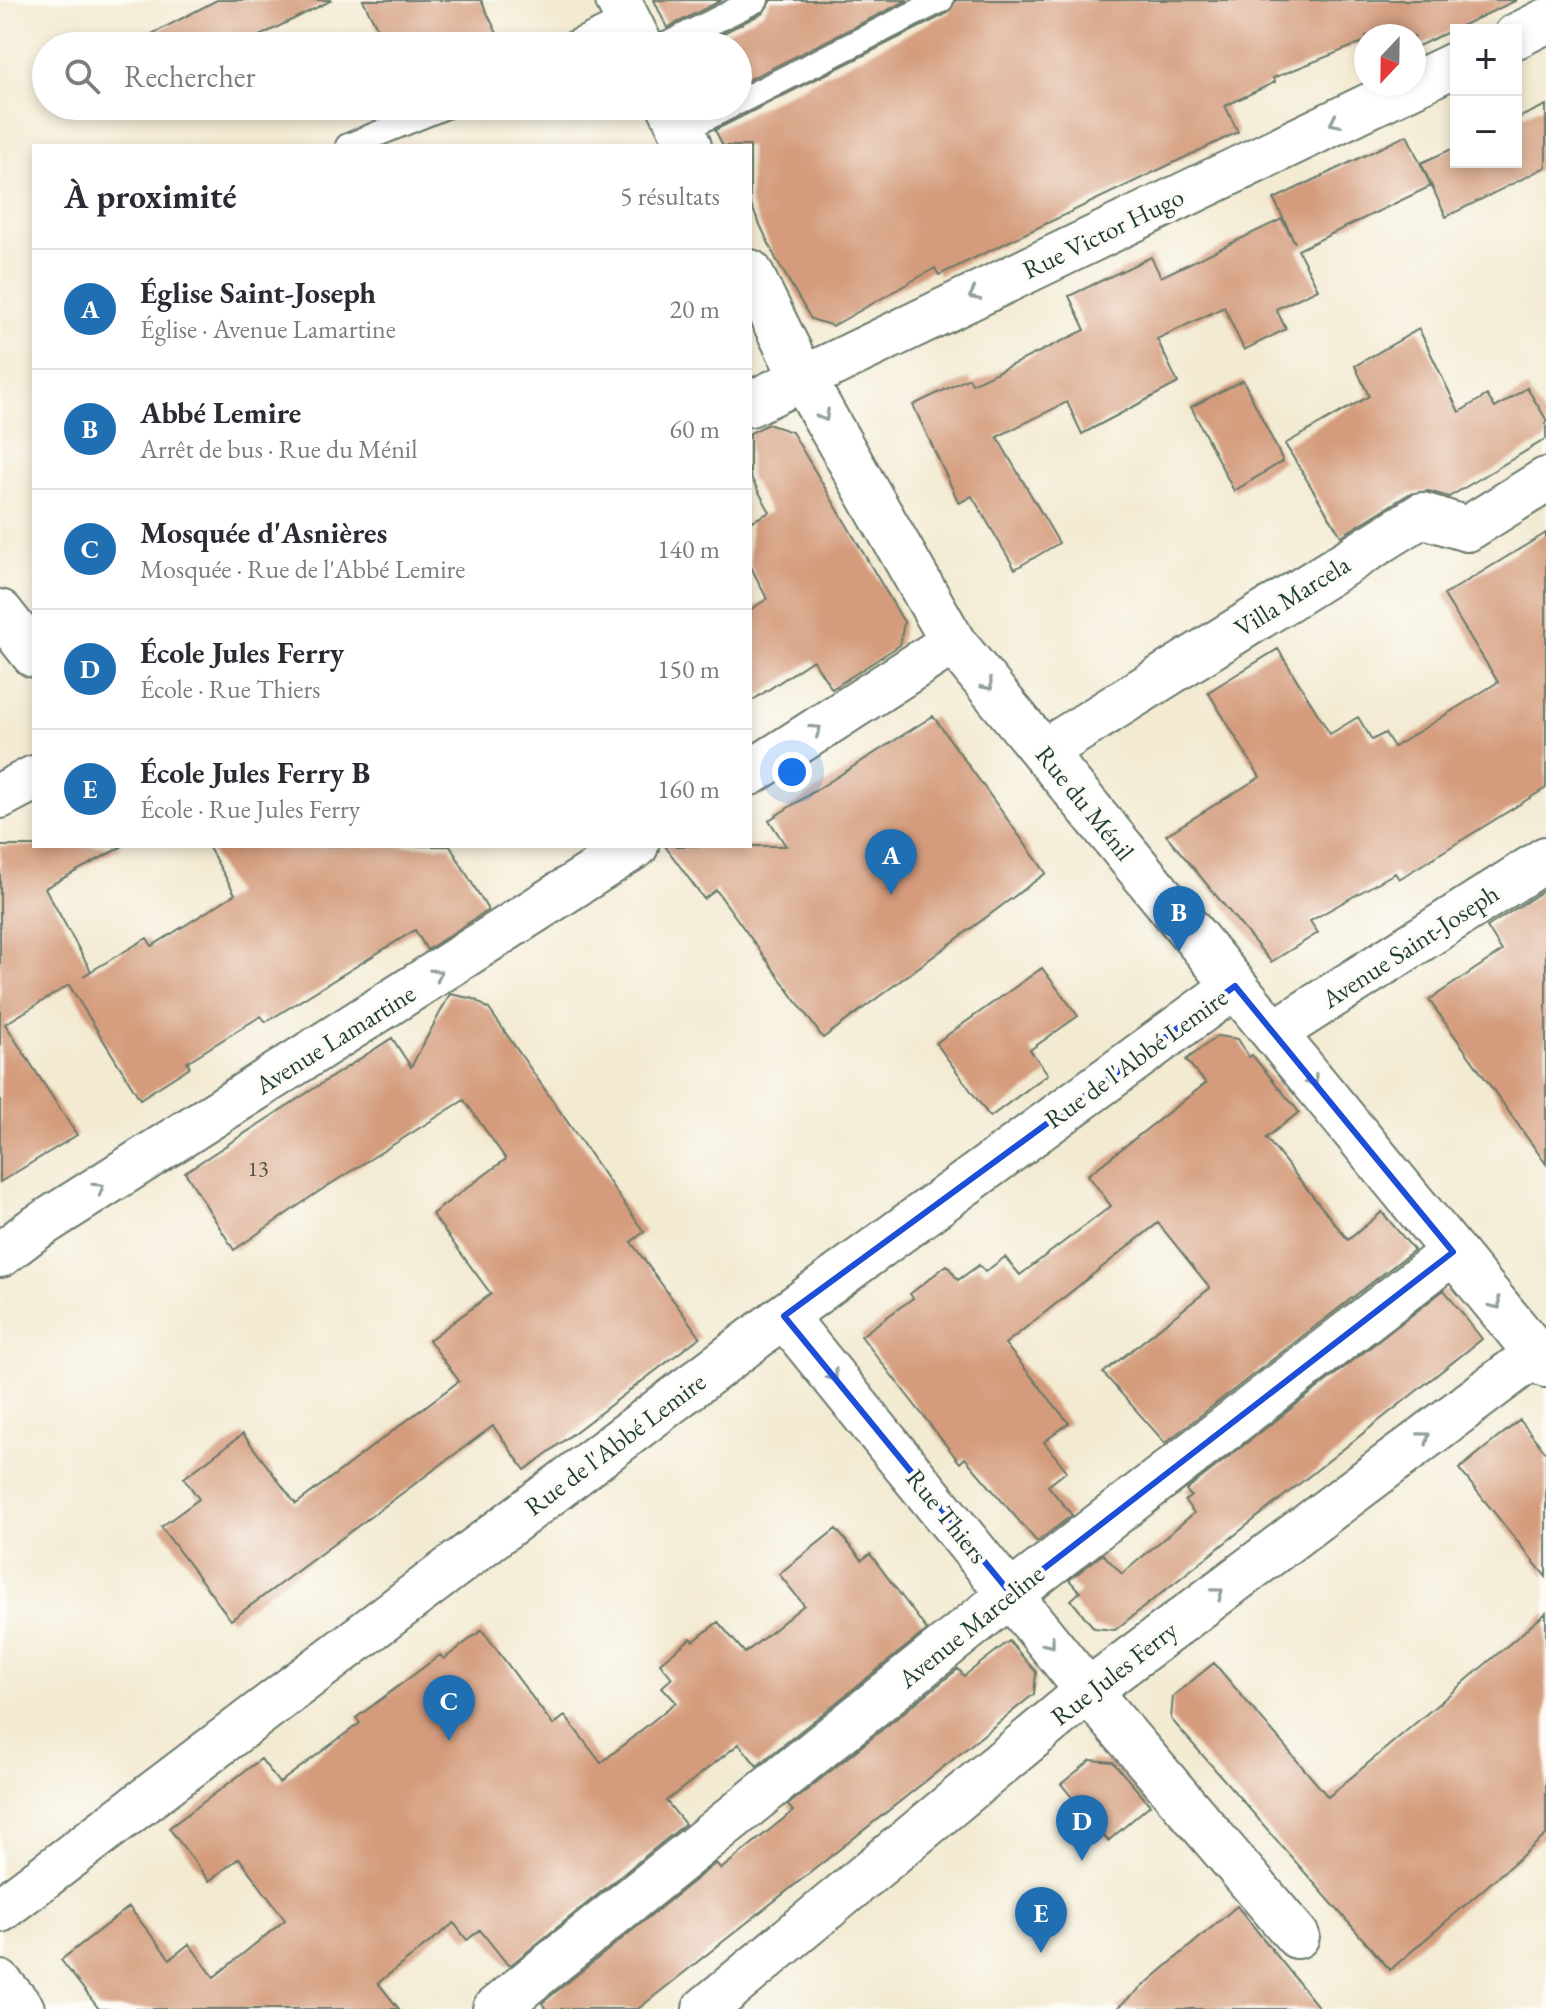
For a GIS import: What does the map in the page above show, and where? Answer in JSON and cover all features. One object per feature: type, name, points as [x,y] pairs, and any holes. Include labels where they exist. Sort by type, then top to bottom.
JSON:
[{"type":"street","points":[[1522,33],[1546,21]]},
{"type":"street","name":"Rue Victor Hugo","points":[[752,403],[1450,67]]},
{"type":"street","name":"Rue du Ménil","points":[[752,276],[802,377],[953,642],[1541,1359]]},
{"type":"street","name":"Villa Marcela","points":[[1043,752],[1422,515],[1467,529],[1546,480]]},
{"type":"street","points":[[0,612],[32,652]]},
{"type":"street","points":[[752,772],[953,642]]},
{"type":"street","points":[[0,796],[32,779]]},
{"type":"street","name":"Avenue Lamartine","points":[[17,1242],[633,848]]},
{"type":"street","name":"Avenue Saint-Joseph","points":[[1274,1033],[1546,859]]},
{"type":"street","name":"Rue de l'Abbé Lemire","points":[[0,1910],[784,1316],[1235,986]]},
{"type":"street","name":"Avenue Marceline","points":[[495,2009],[1011,1594],[1453,1252]]},
{"type":"street","name":"Rue Thiers","points":[[784,1316],[1088,1691],[1297,1936]]},
{"type":"street","name":"Rue Jules Ferry","points":[[705,2009],[1088,1691],[1541,1359]]},
{"type":"street","points":[[0,1983],[22,2009]]},
{"type":"lane","points":[[692,32],[756,0]]},
{"type":"lane","points":[[752,95],[941,0]]},
{"type":"lane","points":[[604,32],[629,22]]},
{"type":"lane","points":[[353,144],[412,120]]},
{"type":"highlighted area","points":[[1235,986],[1453,1252],[1011,1594],[784,1316]]},
{"type":"building","points":[[217,0],[332,0],[267,32],[156,32]]},
{"type":"building","points":[[363,0],[481,0],[496,32],[379,32]]},
{"type":"building","points":[[654,0],[722,0],[667,28]]},
{"type":"building","points":[[771,0],[908,0],[752,78],[752,32],[726,32],[763,13]]},
{"type":"building","points":[[956,0],[1517,0],[1466,24],[1450,24],[1450,31],[1426,42],[1426,24],[1354,24],[1354,46],[1273,78],[1275,82],[1225,106],[1238,132],[939,275],[935,268],[833,326],[811,319],[776,259],[752,207],[752,144],[722,144],[715,130],[735,120],[752,120],[752,111],[948,13]]},
{"type":"building","points":[[1546,105],[1546,167],[1446,217],[1421,163],[1450,150],[1450,168],[1522,168],[1522,116]]},
{"type":"building","points":[[1407,135],[1431,186],[1298,250],[1318,289],[1276,309],[1286,329],[1244,350],[1224,307],[1157,339],[1178,383],[1082,434],[1067,402],[997,437],[1059,543],[1015,569],[972,496],[959,503],[913,405],[969,378],[972,384],[1085,330],[1069,296],[1151,257],[1161,277],[1282,219],[1295,243],[1274,199]]},
{"type":"building","points":[[1419,329],[1459,412],[1487,395],[1495,408],[1527,388],[1546,419],[1546,439],[1449,497],[1429,491],[1409,494],[1341,536],[1285,444],[1369,396],[1355,366]]},
{"type":"building","points":[[1243,380],[1283,461],[1234,491],[1191,407]]},
{"type":"building","points":[[768,424],[792,432],[904,622],[900,645],[832,689],[813,660],[752,701],[752,609],[767,599],[752,569],[752,521],[770,512],[752,480],[752,432]]},
{"type":"building","points":[[1546,533],[1546,788],[1399,879],[1395,873],[1310,921],[1318,933],[1271,962],[1166,835],[1260,777],[1208,692],[1278,649],[1330,734],[1358,717],[1372,740],[1385,733],[1394,747],[1498,682],[1444,595]]},
{"type":"building","points":[[933,716],[1046,873],[823,1038],[716,890],[704,899],[666,848],[786,846],[769,820]]},
{"type":"building","points":[[0,846],[119,848],[45,888],[91,971],[83,976],[147,938],[152,946],[235,894],[209,848],[451,848],[488,910],[427,950],[415,930],[266,1022],[261,1016],[187,1062],[190,1067],[140,1099],[69,985],[5,1024],[77,1135],[0,1182]]},
{"type":"building","points":[[1546,889],[1546,1164],[1429,1000],[1502,951],[1487,927]]},
{"type":"building","points":[[1042,968],[1078,1016],[1030,1050],[1048,1074],[990,1117],[936,1043]]},
{"type":"building","points":[[450,994],[474,999],[489,1009],[644,1232],[631,1242],[700,1337],[525,1470],[493,1426],[231,1620],[161,1527],[199,1499],[184,1478],[243,1434],[296,1504],[459,1381],[429,1340],[491,1294],[432,1214],[506,1159],[464,1100],[318,1192],[234,1250],[185,1172],[392,1038],[411,1067]]},
{"type":"building","points":[[1217,1036],[1238,1039],[1249,1057],[1252,1055],[1299,1112],[1266,1138],[1348,1240],[1382,1212],[1414,1250],[1165,1443],[1103,1373],[1210,1288],[1158,1223],[1005,1344],[1069,1423],[1044,1442],[1067,1471],[1048,1486],[1072,1515],[1037,1542],[965,1458],[960,1463],[861,1336],[913,1298],[910,1294],[947,1265],[958,1280],[979,1265],[985,1272],[1005,1257],[1020,1275],[1111,1206],[1088,1175],[1206,1083],[1186,1060]]},
{"type":"building","points":[[1444,1290],[1482,1339],[1115,1630],[1094,1628],[1071,1600],[1080,1592],[1069,1580],[1103,1554],[1122,1574],[1194,1513],[1185,1501],[1191,1496],[1186,1490]]},
{"type":"building","points":[[1520,1420],[1546,1453],[1546,1577],[1459,1469]]},
{"type":"building","points":[[836,1529],[862,1560],[870,1554],[927,1630],[757,1766],[739,1744],[666,1801],[685,1824],[512,1964],[508,1965],[480,1930],[467,1940],[454,1923],[378,1983],[399,2009],[99,2009],[61,1960],[129,1907],[170,1959],[189,1944],[214,1977],[285,1920],[239,1858],[209,1881],[169,1828],[261,1759],[279,1783],[360,1723],[356,1718],[440,1655],[444,1659],[482,1630],[553,1725],[565,1716],[601,1763],[676,1702],[662,1687],[672,1678],[660,1663],[691,1638],[694,1641],[718,1622],[745,1653],[804,1605],[779,1574]]},
{"type":"building","points":[[1546,1613],[1546,1835],[1390,1970],[1171,1719],[1173,1696],[1214,1663],[1328,1797]]},
{"type":"building","points":[[1009,1641],[1036,1672],[1034,1694],[951,1761],[638,2009],[546,2009],[542,2003],[716,1863],[721,1869],[793,1811],[788,1805],[958,1669],[964,1676]]},
{"type":"building","points":[[1091,1760],[1113,1762],[1150,1805],[1108,1841],[1061,1784]]},
{"type":"building","points":[[1237,1906],[1320,2009],[1116,2009]]},
{"type":"place","name":"Église Saint-Joseph","points":[[891,895]]},
{"type":"place","name":"Abbé Lemire","points":[[1179,952]]},
{"type":"place","name":"Mosquée d'Asnières","points":[[449,1741]]},
{"type":"place","name":"École Jules Ferry","points":[[1082,1861]]},
{"type":"place","name":"École Jules Ferry B","points":[[1041,1953]]}]
